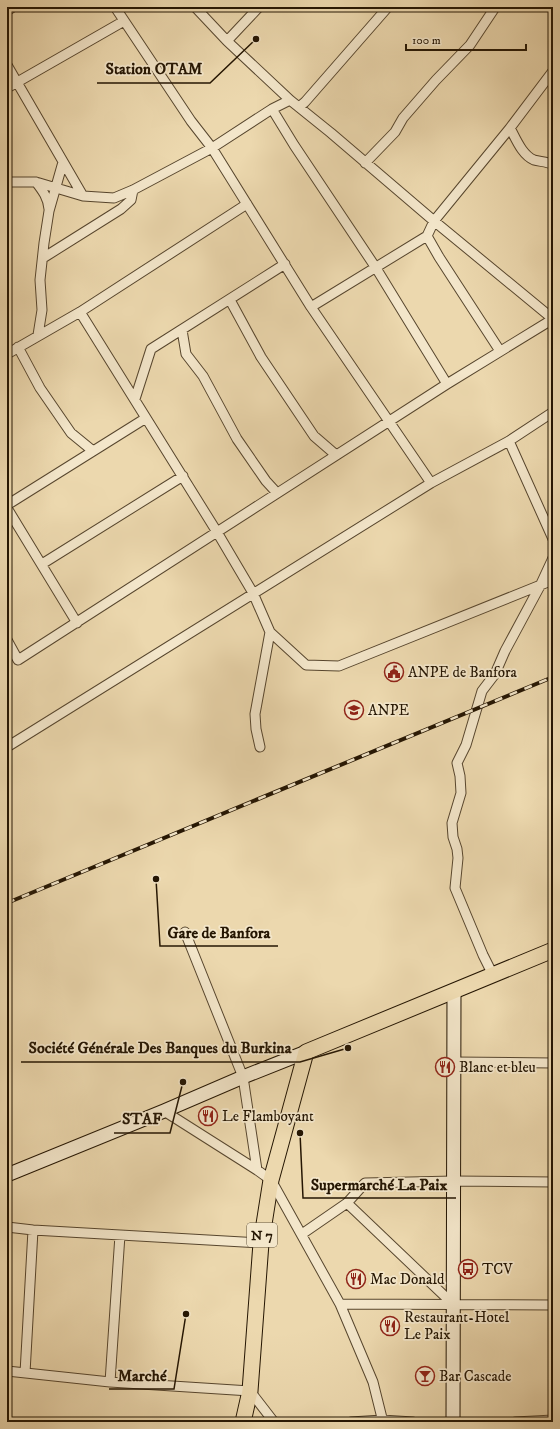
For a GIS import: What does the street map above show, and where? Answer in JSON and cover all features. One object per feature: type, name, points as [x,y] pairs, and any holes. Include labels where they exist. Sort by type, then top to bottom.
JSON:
[{"type":"highway","points":[[306,1052],[553,950]]},
{"type":"highway","name":"N 7","points":[[243,1422],[250,1391],[261,1243],[271,1180],[306,1052]]},
{"type":"main road","points":[[453,1422],[454,991]]},
{"type":"main road","points":[[7,1176],[306,1052]]},
{"type":"street","points":[[7,11],[13,7]]},
{"type":"street","points":[[115,7],[191,121],[212,148],[311,307],[431,483]]},
{"type":"street","points":[[7,640],[18,660],[446,384],[553,319],[290,100],[227,41],[195,7]]},
{"type":"street","points":[[227,41],[259,7]]},
{"type":"street","points":[[299,107],[388,7]]},
{"type":"street","points":[[365,163],[395,132],[403,118],[436,80],[470,45],[494,9]]},
{"type":"street","points":[[7,88],[124,21]]},
{"type":"street","points":[[7,65],[83,196]]},
{"type":"street","points":[[311,307],[427,236],[434,221],[510,128],[553,71]]},
{"type":"street","points":[[7,182],[36,182],[83,196],[114,198],[133,190],[212,148],[272,109],[290,100]]},
{"type":"street","points":[[272,109],[294,145],[376,268],[446,384]]},
{"type":"street","points":[[510,128],[523,150],[533,159],[553,165]]},
{"type":"street","points":[[38,335],[42,310],[40,280],[44,243],[49,211],[57,188],[63,162]]},
{"type":"street","points":[[36,182],[48,201],[49,211]]},
{"type":"street","points":[[43,258],[121,210],[131,200],[133,190]]},
{"type":"street","points":[[7,354],[80,312],[247,204]]},
{"type":"street","points":[[427,236],[500,351]]},
{"type":"street","points":[[135,399],[151,349],[285,264]]},
{"type":"street","points":[[230,300],[262,357],[314,436],[336,455]]},
{"type":"street","points":[[80,312],[217,532],[253,593],[270,632],[306,665],[339,666],[553,580]]},
{"type":"street","points":[[182,330],[186,354],[203,376],[237,439],[266,481],[277,493]]},
{"type":"street","points":[[18,347],[40,388],[71,433],[93,451]]},
{"type":"street","points":[[7,747],[431,483],[509,441],[553,412]]},
{"type":"street","points":[[7,505],[146,418]]},
{"type":"street","points":[[509,441],[553,539]]},
{"type":"street","points":[[42,564],[183,476]]},
{"type":"street","points":[[7,508],[77,623]]},
{"type":"street","points":[[493,975],[454,888],[458,858],[453,837],[452,823],[461,793],[460,776],[457,763],[466,745],[482,692],[495,674],[505,651],[540,586],[553,558]]},
{"type":"street","points":[[260,747],[256,729],[255,714],[270,632]]},
{"type":"street","points":[[185,932],[243,1077],[257,1170]]},
{"type":"street","points":[[454,1062],[553,1063]]},
{"type":"street","points":[[164,1111],[271,1180],[340,1304],[373,1382],[383,1421]]},
{"type":"street","points":[[302,1234],[347,1203],[365,1183],[454,1181],[553,1182]]},
{"type":"street","points":[[347,1203],[454,1305]]},
{"type":"street","points":[[7,1227],[33,1230],[261,1243]]},
{"type":"street","points":[[25,1373],[33,1230]]},
{"type":"street","points":[[110,1382],[120,1235]]},
{"type":"street","points":[[340,1304],[553,1305]]},
{"type":"street","points":[[7,1371],[110,1382],[250,1391],[274,1422]]},
{"type":"street","points":[[515,1422],[553,1420]]},
{"type":"street","points":[[351,1422],[413,1422]]},
{"type":"railway","points":[[7,903],[553,677]]},
{"type":"place","name":"Station OTAM","points":[[256,39]]},
{"type":"place","name":"ANPE de Banfora","points":[[394,672]]},
{"type":"place","name":"ANPE","points":[[354,710]]},
{"type":"place","name":"Gare de Banfora","points":[[156,879]]},
{"type":"place","name":"Société Générale Des Banques du Burkina","points":[[348,1048]]},
{"type":"place","name":"Blanc et bleu","points":[[445,1067]]},
{"type":"place","name":"STAF","points":[[183,1082]]},
{"type":"place","name":"Le Flamboyant","points":[[208,1116]]},
{"type":"place","name":"Supermarché La Paix","points":[[300,1133]]},
{"type":"place","name":"TCV","points":[[468,1269]]},
{"type":"place","name":"Mac Donald","points":[[356,1279]]},
{"type":"place","name":"Marché","points":[[186,1314]]},
{"type":"place","name":"Restaurant-Hotel Le Paix","points":[[390,1326]]},
{"type":"place","name":"Bar Cascade","points":[[425,1376]]}]
